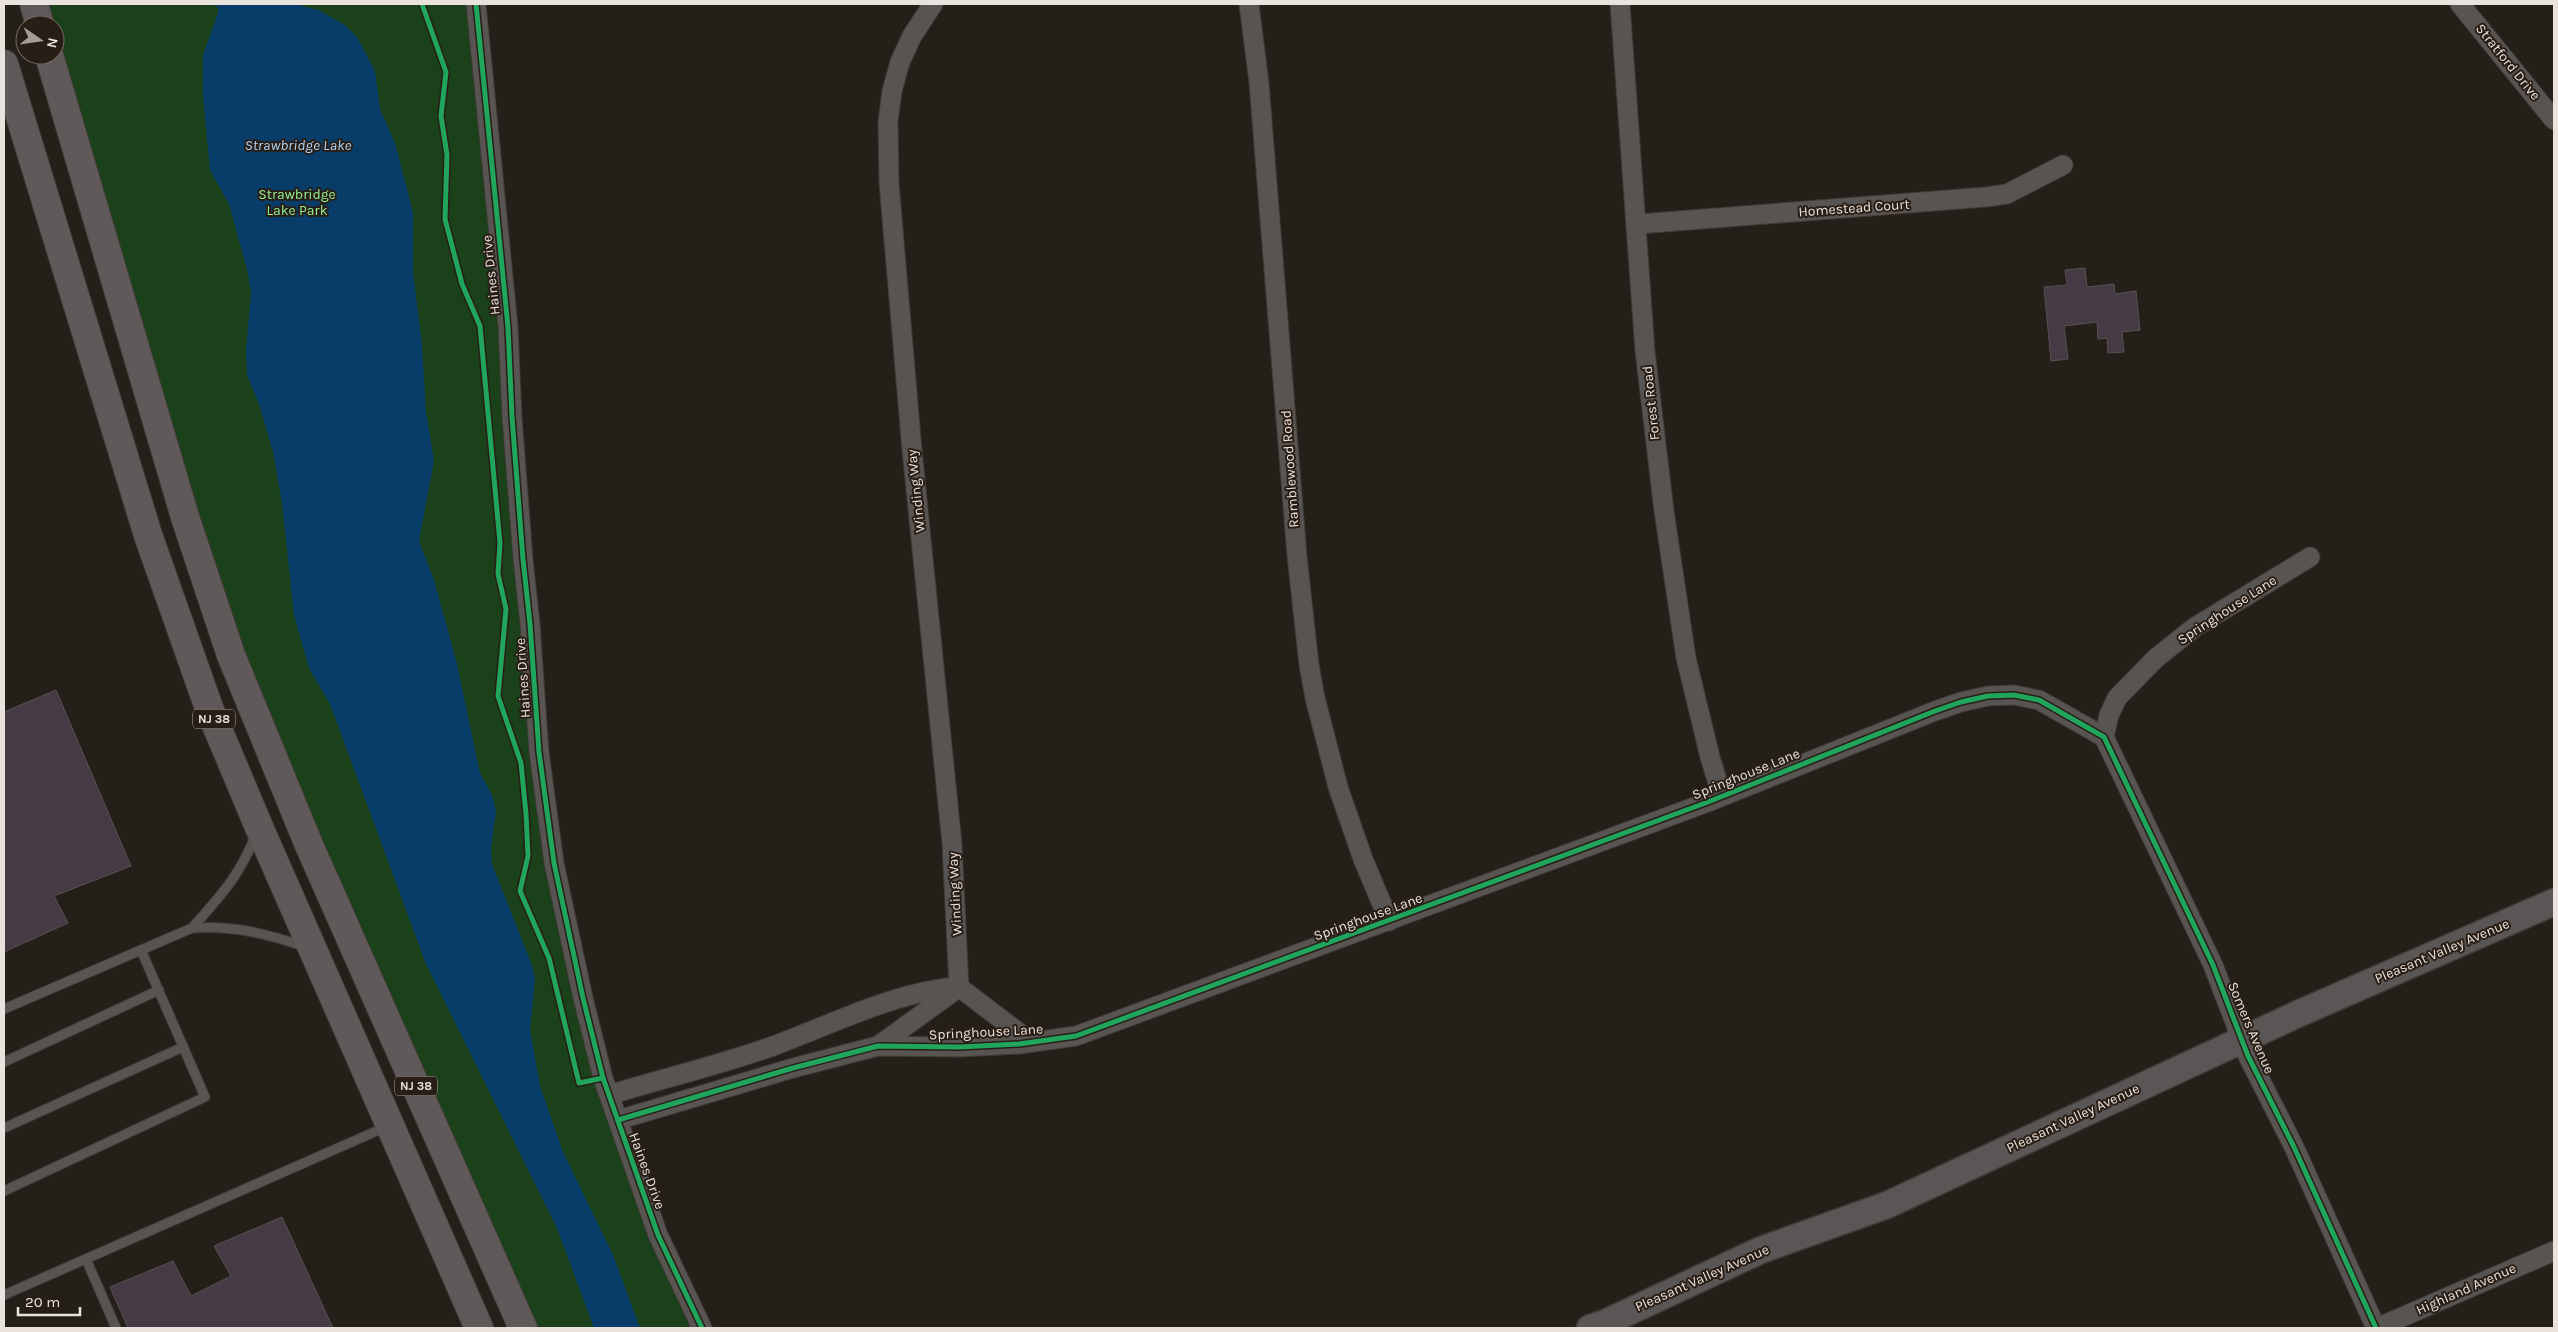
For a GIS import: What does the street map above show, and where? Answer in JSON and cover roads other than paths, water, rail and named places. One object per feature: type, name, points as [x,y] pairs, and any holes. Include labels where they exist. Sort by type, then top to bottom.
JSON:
[{"type":"highway","name":"NJ 38","points":[[4,64],[151,544],[209,708],[259,827],[480,1328]]},
{"type":"highway","name":"NJ 38","points":[[52,65],[184,517],[232,655],[309,845],[523,1328]]},
{"type":"street","name":"Haines Drive","points":[[476,4],[508,327],[512,417],[539,752],[554,863],[583,998],[609,1095],[658,1235],[702,1328]]},
{"type":"street","name":"Winding Way","points":[[933,4],[912,36],[900,62],[892,91],[888,122],[905,381],[952,844],[959,987]]},
{"type":"street","name":"Ramblewood Road","points":[[1249,4],[1259,83],[1297,556],[1314,698],[1338,787],[1360,852],[1389,921]]},
{"type":"street","name":"Forest Road","points":[[1620,4],[1650,400],[1674,590],[1686,658],[1710,757],[1722,796]]},
{"type":"street","name":"Stratford Drive","points":[[2460,4],[2554,120]]},
{"type":"street","name":"Homestead Court","points":[[1638,224],[1913,204],[2007,194],[2063,165]]},
{"type":"street","name":"Springhouse Lane","points":[[618,1120],[793,1068],[878,1046],[960,1047],[1030,1042],[1076,1036],[1102,1028],[1722,796],[1934,711],[1961,702],[1988,696],[2014,695],[2039,700],[2104,737],[2109,715],[2117,698],[2155,659],[2195,627],[2310,557]]},
{"type":"street","name":"Somers Avenue","points":[[2104,737],[2213,965],[2242,1040],[2294,1147],[2377,1328]]},
{"type":"street","name":"Pleasant Valley Avenue","points":[[1601,1327],[1761,1250],[1887,1205],[2242,1040],[2554,902]]},
{"type":"street","points":[[609,1095],[741,1057],[902,997],[942,988],[959,987]]},
{"type":"street","name":"Springhouse Lane","points":[[878,1046],[959,987],[1030,1042]]},
{"type":"street","name":"Highland Avenue","points":[[2377,1328],[2554,1251]]},
{"type":"lane","points":[[192,928],[230,886],[245,862],[259,827]]},
{"type":"lane","points":[[4,1009],[192,928],[215,926],[243,928],[313,949]]},
{"type":"lane","points":[[4,1191],[205,1097],[141,950]]},
{"type":"lane","points":[[4,1062],[159,990]]},
{"type":"lane","points":[[4,1128],[183,1047]]},
{"type":"lane","points":[[4,1295],[390,1125]]},
{"type":"lane","points":[[86,1259],[116,1328]]},
{"type":"water","name":"Strawbridge Lake","points":[[213,4],[295,4],[318,10],[345,25],[357,37],[375,71],[380,109],[395,143],[413,212],[413,272],[422,345],[426,412],[434,461],[419,541],[434,580],[456,660],[480,773],[492,795],[496,811],[491,849],[492,864],[532,965],[535,980],[530,1030],[540,1086],[563,1152],[613,1255],[640,1328],[594,1328],[557,1228],[426,964],[330,704],[309,668],[294,615],[282,503],[273,452],[259,404],[247,375],[246,349],[251,293],[248,273],[229,204],[210,170],[203,97],[203,55],[218,13],[218,8]]},
{"type":"park label","name":"Strawbridge Lake Park","points":[[297,202]]}]
